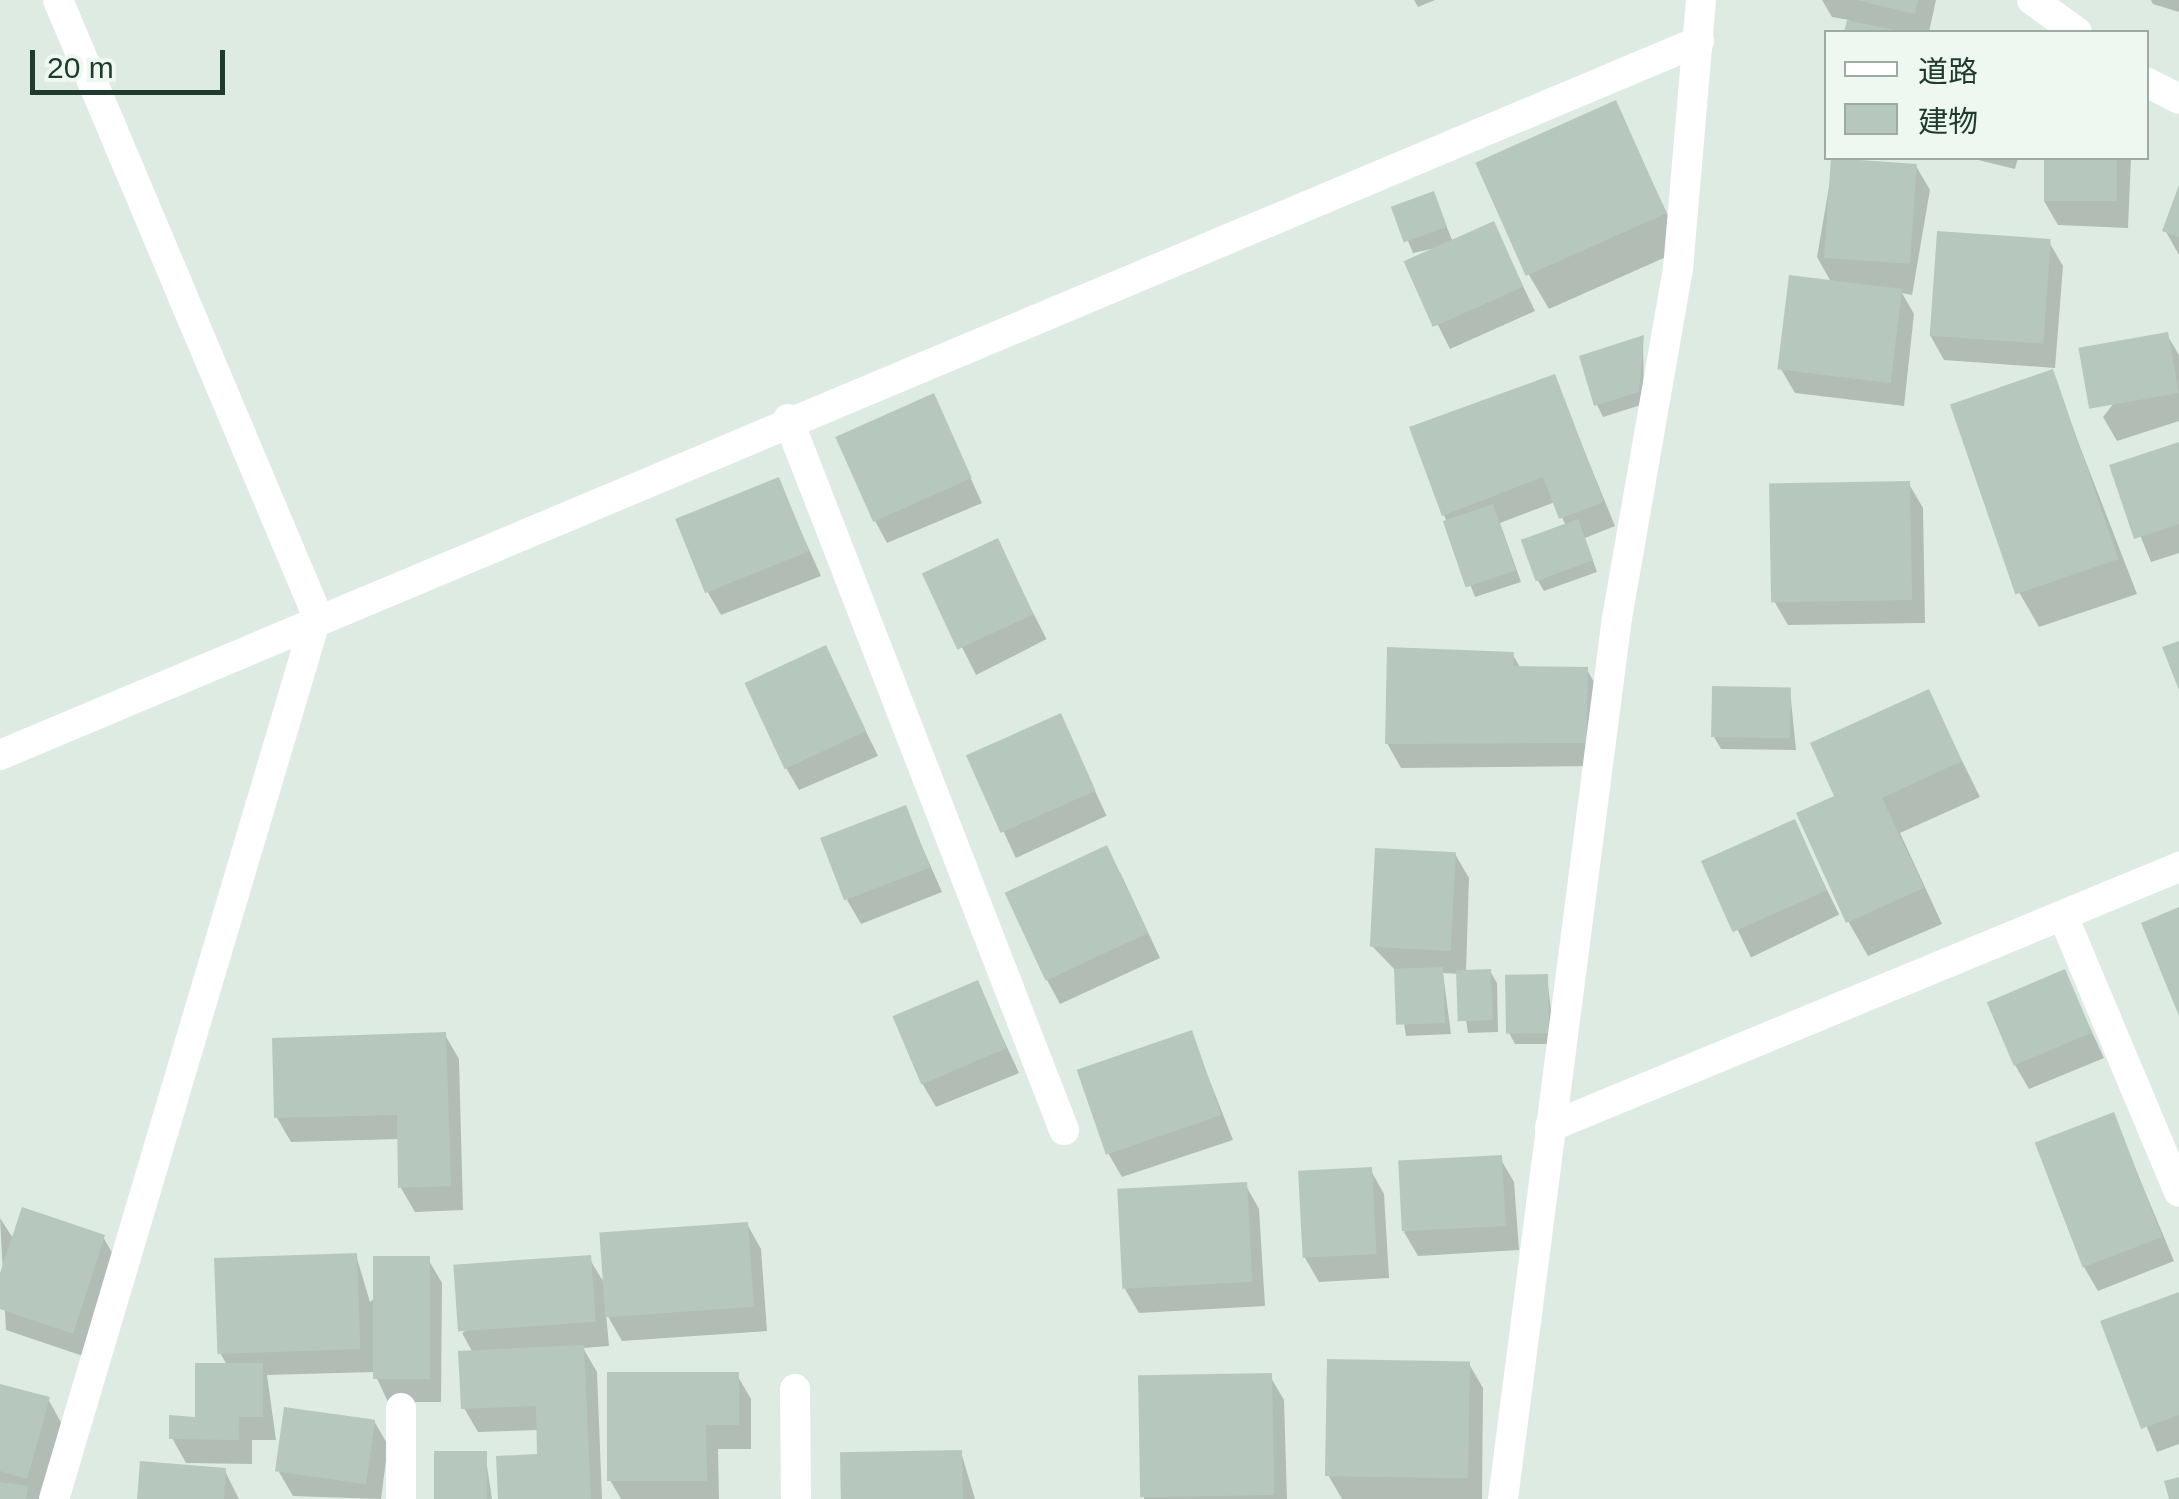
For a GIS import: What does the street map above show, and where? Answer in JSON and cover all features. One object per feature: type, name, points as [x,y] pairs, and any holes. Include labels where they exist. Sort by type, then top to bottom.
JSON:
[{"type":"street","points":[[54,1499],[316,615],[58,0]]},
{"type":"street","points":[[1504,1499],[1618,618],[1678,269],[1701,0]]},
{"type":"street","points":[[2032,0],[2075,30]]},
{"type":"street","points":[[0,755],[316,615],[1699,41]]},
{"type":"street","points":[[2149,84],[2179,99]]},
{"type":"street","points":[[788,419],[1064,1130]]},
{"type":"street","points":[[1550,1127],[2179,867]]},
{"type":"street","points":[[2063,916],[2179,1192]]},
{"type":"street","points":[[795,1388],[796,1499]]},
{"type":"street","points":[[401,1408],[401,1499]]},
{"type":"building","points":[[1857,0],[1918,0],[1915,14]]},
{"type":"building","points":[[1847,20],[1894,30],[1844,30]]},
{"type":"building","points":[[1616,100],[1666,213],[1526,276],[1475,163]]},
{"type":"building","points":[[1831,160],[1917,164],[1910,264],[1824,258]]},
{"type":"building","points":[[2044,160],[2117,160],[2117,201],[2044,201]]},
{"type":"building","points":[[2179,185],[2179,237],[2162,231]]},
{"type":"building","points":[[1434,191],[1447,227],[1404,242],[1391,207]]},
{"type":"building","points":[[1494,221],[1523,287],[1433,327],[1404,261]]},
{"type":"building","points":[[1937,231],[2051,239],[2043,344],[1930,336]]},
{"type":"building","points":[[1789,275],[1902,289],[1891,383],[1777,369]]},
{"type":"building","points":[[2168,332],[2179,393],[2089,409],[2078,348]]},
{"type":"building","points":[[1644,335],[1639,392],[1594,406],[1579,356]]},
{"type":"building","points":[[2053,369],[2118,559],[2015,595],[1950,404]]},
{"type":"building","points":[[1555,374],[1604,502],[1559,519],[1543,477],[1442,516],[1409,427]]},
{"type":"building","points":[[934,393],[972,478],[873,522],[835,437]]},
{"type":"building","points":[[2179,442],[2179,524],[2134,539],[2109,465]]},
{"type":"building","points":[[779,477],[809,551],[705,593],[675,519]]},
{"type":"building","points":[[1910,481],[1912,600],[1771,602],[1769,483]]},
{"type":"building","points":[[1493,504],[1516,570],[1466,587],[1443,521]]},
{"type":"building","points":[[1578,519],[1593,560],[1536,581],[1521,540]]},
{"type":"building","points":[[998,538],[1033,614],[957,650],[922,573]]},
{"type":"building","points":[[2179,641],[2179,690],[2162,647]]},
{"type":"building","points":[[826,645],[866,731],[785,769],[744,683]]},
{"type":"building","points":[[1387,647],[1514,652],[1513,666],[1588,667],[1586,743],[1385,744]]},
{"type":"building","points":[[1712,686],[1791,687],[1790,738],[1711,737]]},
{"type":"building","points":[[1929,689],[1962,761],[1882,798],[1924,888],[1846,923],[1796,813],[1834,796],[1810,743]]},
{"type":"building","points":[[1061,713],[1096,791],[1001,833],[966,755]]},
{"type":"building","points":[[906,805],[930,868],[844,901],[820,838]]},
{"type":"building","points":[[1795,819],[1827,890],[1733,932],[1701,861]]},
{"type":"building","points":[[1107,845],[1148,933],[1046,981],[1005,893]]},
{"type":"building","points":[[1375,848],[1456,852],[1451,951],[1370,947]]},
{"type":"building","points":[[2179,907],[2179,1016],[2141,923]]},
{"type":"building","points":[[1443,967],[1445,1023],[1396,1025],[1394,969]]},
{"type":"building","points":[[1491,969],[1493,1020],[1458,1021],[1456,970]]},
{"type":"building","points":[[2065,969],[2092,1033],[2014,1066],[1987,1002]]},
{"type":"building","points":[[1548,974],[1549,1033],[1506,1034],[1505,975]]},
{"type":"building","points":[[978,980],[1007,1048],[921,1084],[892,1016]]},
{"type":"building","points":[[1192,1030],[1221,1115],[1106,1155],[1077,1070]]},
{"type":"building","points":[[446,1032],[451,1186],[398,1188],[397,1115],[274,1118],[272,1038]]},
{"type":"building","points":[[2114,1112],[2162,1237],[2083,1268],[2035,1142]]},
{"type":"building","points":[[1502,1155],[1506,1226],[1402,1231],[1398,1160]]},
{"type":"building","points":[[1372,1167],[1377,1254],[1303,1258],[1298,1171]]},
{"type":"building","points":[[1247,1182],[1252,1282],[1122,1289],[1117,1189]]},
{"type":"building","points":[[22,1207],[105,1235],[73,1334],[0,1309],[0,1273]]},
{"type":"building","points":[[748,1222],[754,1307],[605,1317],[599,1232]]},
{"type":"building","points":[[357,1253],[360,1349],[217,1354],[214,1258]]},
{"type":"building","points":[[591,1255],[596,1322],[458,1331],[453,1265]]},
{"type":"building","points":[[373,1256],[430,1256],[430,1379],[373,1379]]},
{"type":"building","points":[[2179,1292],[2179,1415],[2141,1429],[2100,1321]]},
{"type":"building","points":[[584,1345],[591,1499],[498,1499],[496,1456],[537,1454],[536,1406],[461,1409],[458,1351]]},
{"type":"building","points":[[1327,1359],[1470,1361],[1468,1478],[1325,1476]]},
{"type":"building","points":[[195,1363],[263,1363],[263,1417],[239,1417],[239,1440],[169,1439],[169,1415],[195,1417]]},
{"type":"building","points":[[607,1372],[739,1372],[739,1425],[706,1425],[707,1481],[607,1481]]},
{"type":"building","points":[[1272,1373],[1274,1495],[1140,1497],[1138,1375]]},
{"type":"building","points":[[0,1384],[50,1397],[27,1479],[0,1471]]},
{"type":"building","points":[[284,1407],[375,1420],[366,1484],[275,1471]]},
{"type":"building","points":[[962,1450],[963,1499],[841,1499],[840,1452]]},
{"type":"building","points":[[434,1451],[487,1451],[487,1499],[434,1499]]},
{"type":"building","points":[[140,1461],[226,1468],[224,1499],[137,1499]]},
{"type":"building","points":[[2179,1477],[2179,1499],[2169,1499],[2164,1481]]},
{"type":"building","points":[[0,1482],[28,1486],[26,1499],[0,1499]]}]
